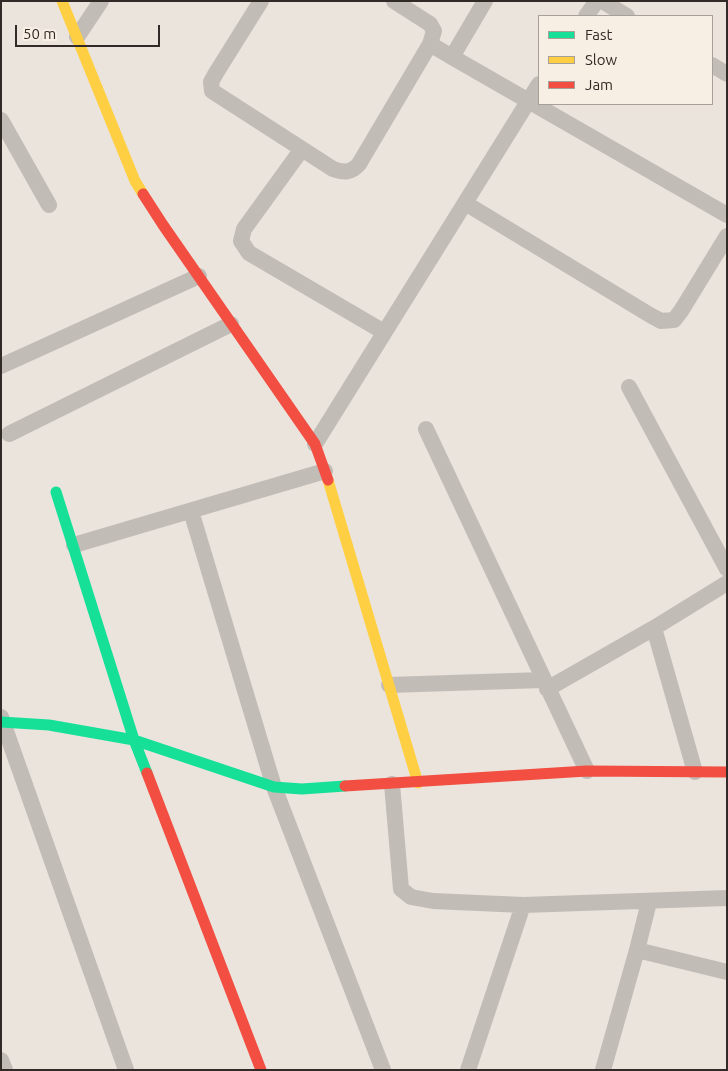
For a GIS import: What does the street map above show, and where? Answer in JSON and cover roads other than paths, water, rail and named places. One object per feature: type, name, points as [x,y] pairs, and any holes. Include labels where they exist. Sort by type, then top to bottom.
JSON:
[{"type":"street","points":[[62,1],[135,181],[163,225],[314,444],[325,471],[418,783]]},
{"type":"street","points":[[77,37],[101,1]]},
{"type":"street","points":[[261,1],[214,77],[212,91],[302,149],[342,172],[353,171],[359,164],[430,44],[434,32],[430,24],[394,1]]},
{"type":"street","points":[[452,57],[485,1]]},
{"type":"street","points":[[587,15],[597,1]]},
{"type":"street","points":[[602,1],[625,15]]},
{"type":"street","points":[[430,44],[727,215]]},
{"type":"street","points":[[713,66],[727,74]]},
{"type":"street","points":[[314,444],[538,85]]},
{"type":"street","points":[[1,120],[49,205]]},
{"type":"street","points":[[302,149],[244,228],[241,241],[249,252],[384,332]]},
{"type":"street","points":[[465,202],[662,321],[674,320],[681,311],[727,236]]},
{"type":"street","points":[[1,366],[199,276]]},
{"type":"street","points":[[9,434],[231,324]]},
{"type":"street","points":[[629,388],[727,569]]},
{"type":"street","points":[[426,429],[587,771]]},
{"type":"street","points":[[74,545],[325,471]]},
{"type":"street","points":[[56,492],[134,740],[261,1070]]},
{"type":"street","points":[[192,511],[274,787],[383,1070]]},
{"type":"street","points":[[389,685],[545,684],[654,628],[727,583]]},
{"type":"street","points":[[654,628],[695,772]]},
{"type":"street","points":[[126,1070],[2,720],[49,725],[134,740],[274,787],[302,789],[587,771],[727,772]]},
{"type":"street","points":[[392,784],[401,889],[411,898],[433,901],[522,905],[727,898]]},
{"type":"street","points":[[603,1070],[649,902]]},
{"type":"street","points":[[468,1070],[522,905]]},
{"type":"street","points":[[637,950],[727,972]]},
{"type":"street","points":[[1,1060],[5,1070]]}]
